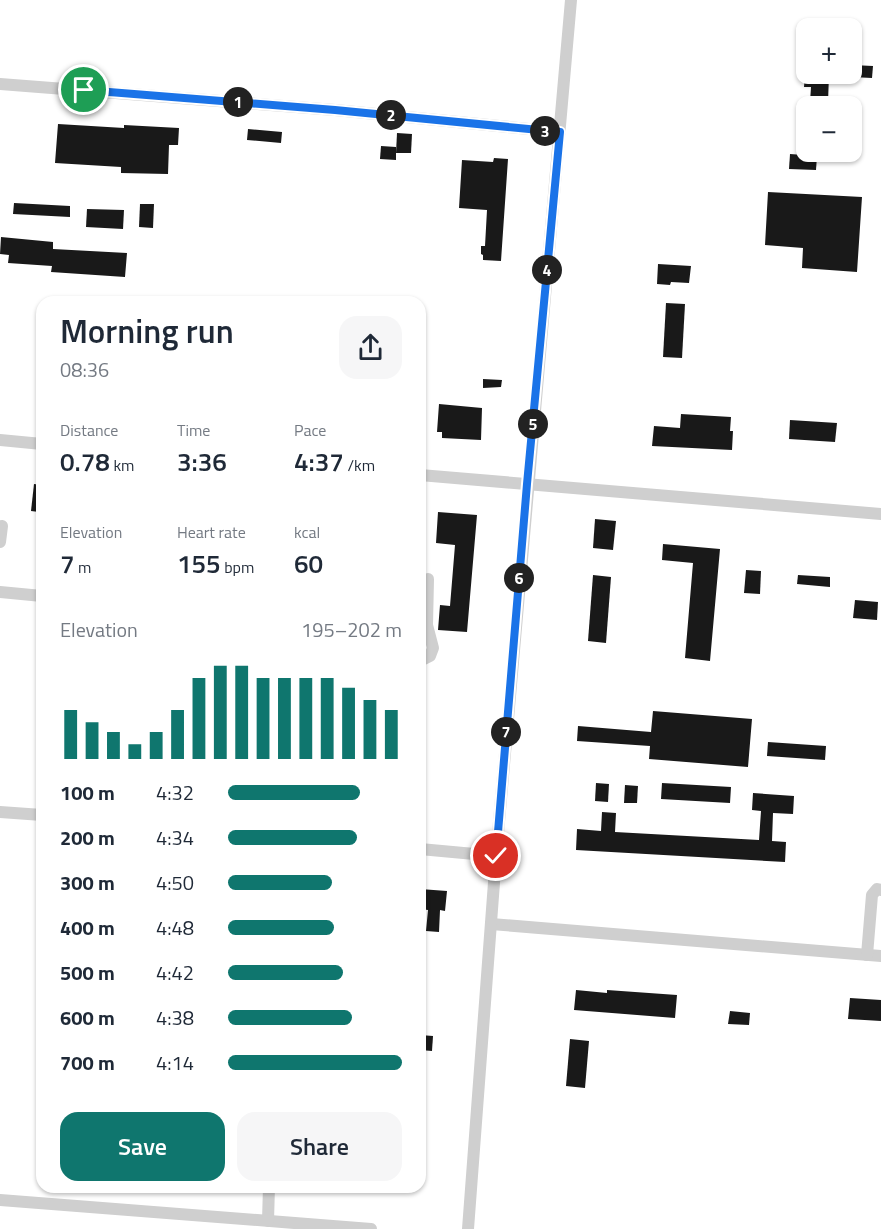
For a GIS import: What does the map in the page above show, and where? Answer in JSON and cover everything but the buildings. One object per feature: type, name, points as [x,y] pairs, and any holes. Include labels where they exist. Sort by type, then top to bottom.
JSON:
[{"type":"lane","points":[[468,1229],[527,484],[571,0]]},
{"type":"lane","points":[[0,84],[335,110],[560,132]]},
{"type":"lane","points":[[0,440],[36,443]]},
{"type":"lane","points":[[426,476],[881,514]]},
{"type":"lane","points":[[0,542],[2,525]]},
{"type":"lane","points":[[426,657],[433,648],[427,625],[428,579]]},
{"type":"lane","points":[[0,592],[36,595]]},
{"type":"lane","points":[[0,812],[36,815]]},
{"type":"lane","points":[[426,850],[496,856]]},
{"type":"lane","points":[[867,955],[872,895],[877,890],[881,890]]},
{"type":"lane","points":[[491,924],[881,956]]},
{"type":"lane","points":[[268,1221],[269,1193]]},
{"type":"lane","points":[[0,1200],[371,1229]]},
{"type":"route","points":[[84,90],[335,110],[560,132],[527,484],[496,856]]}]
